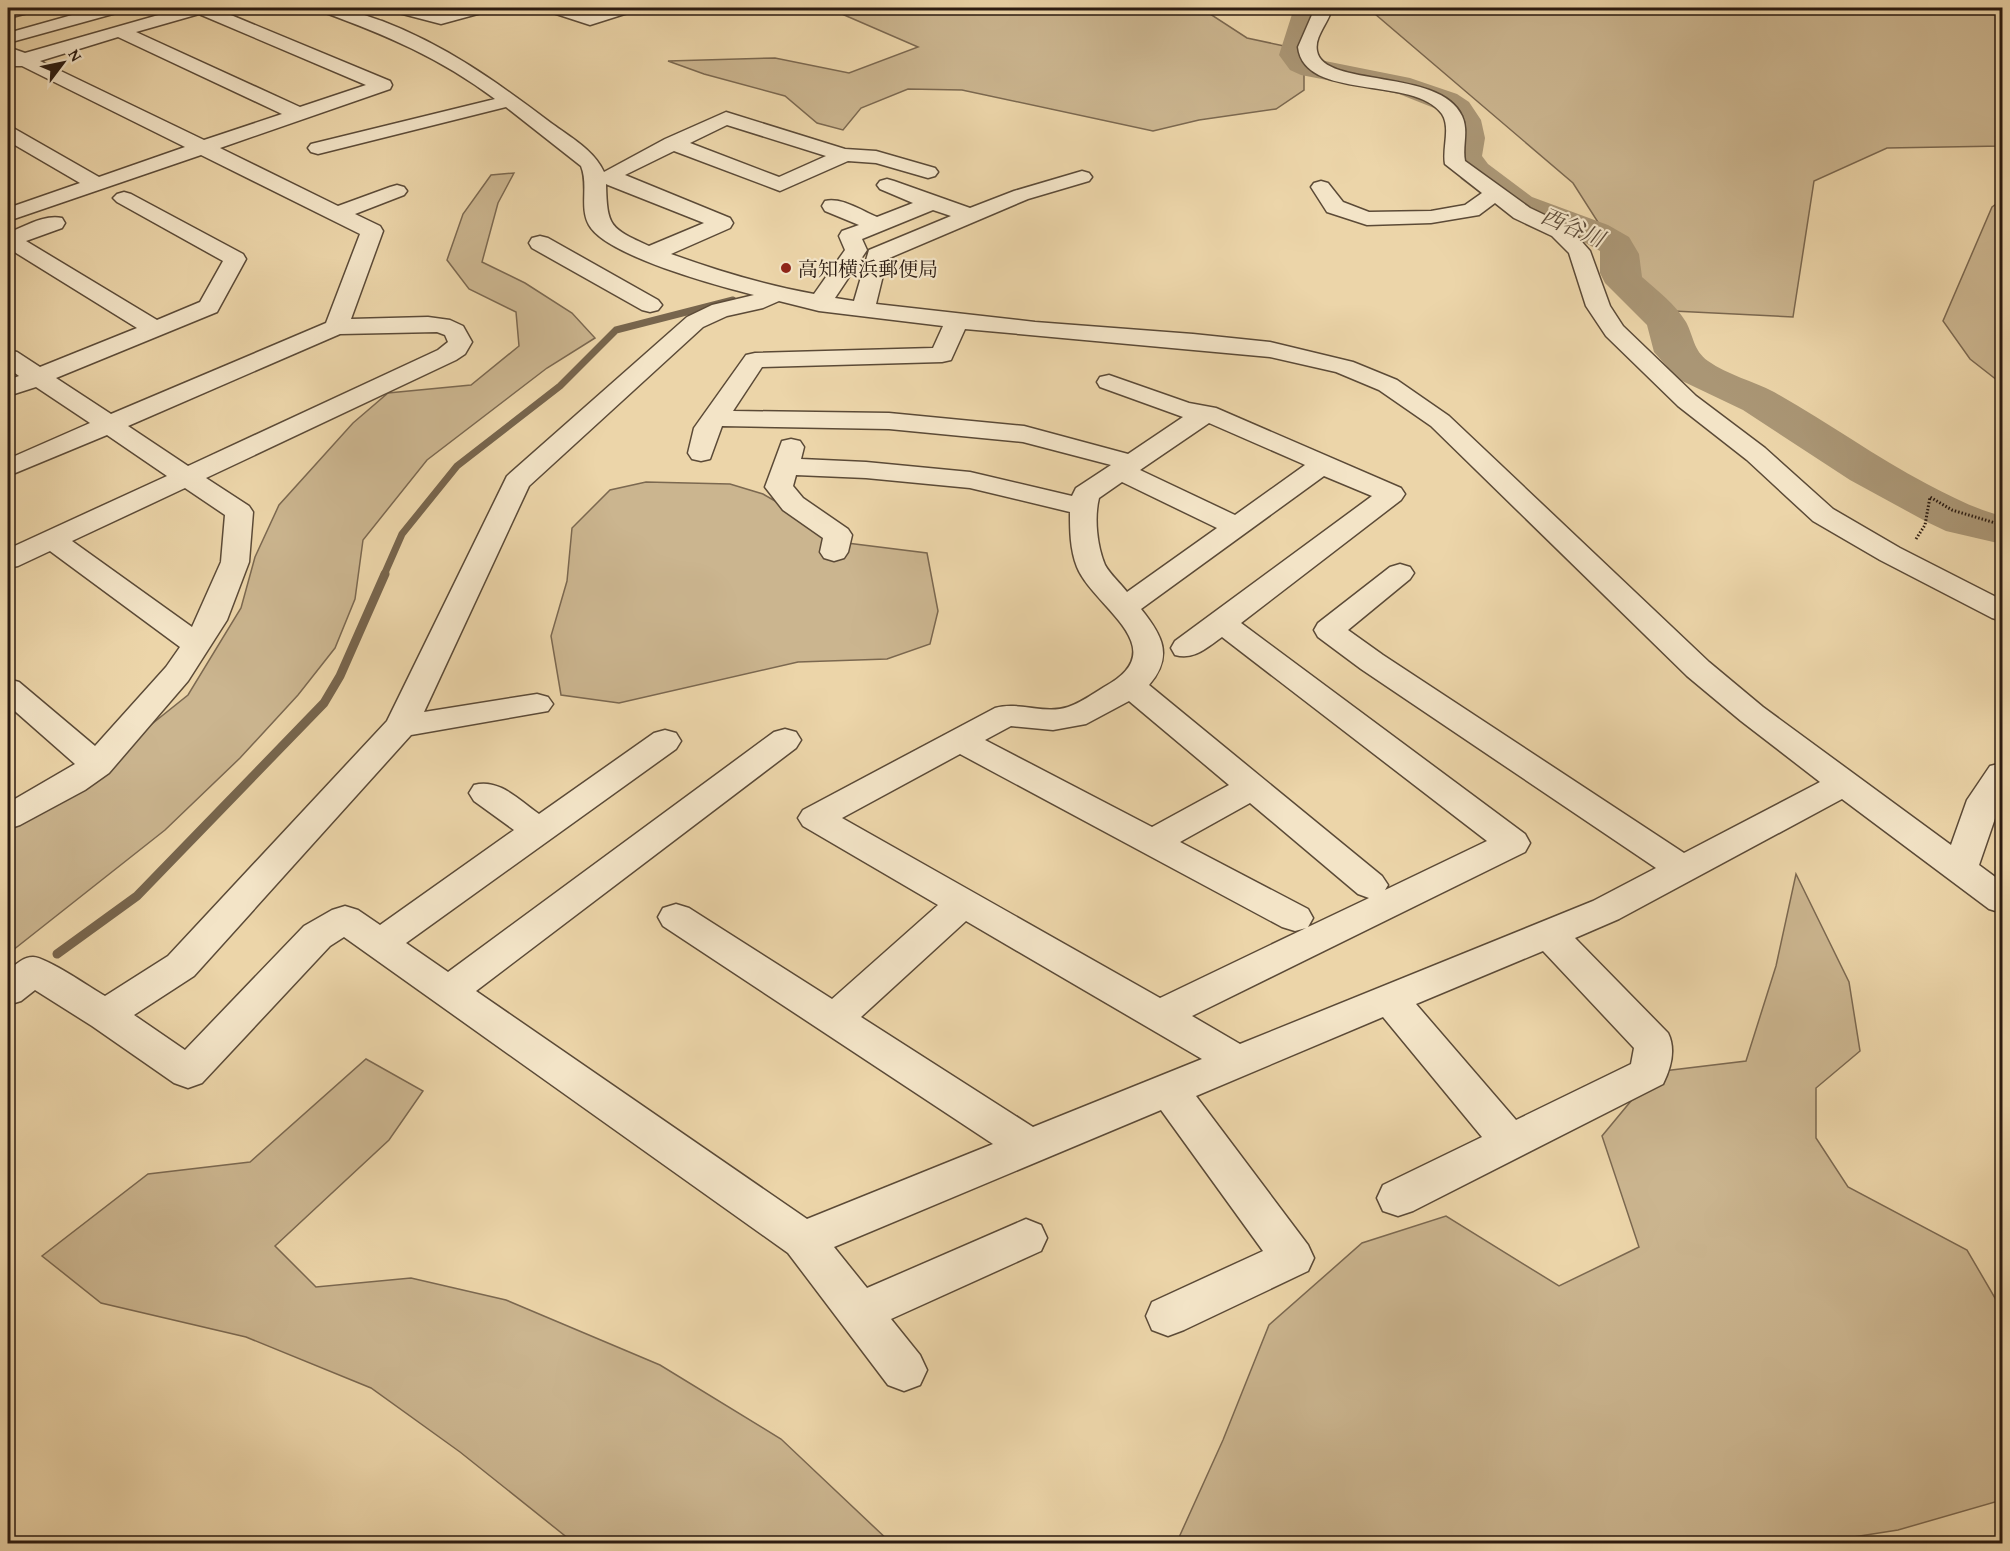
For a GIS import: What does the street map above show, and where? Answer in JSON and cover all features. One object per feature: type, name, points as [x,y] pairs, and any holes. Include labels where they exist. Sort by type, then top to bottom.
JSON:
[{"type":"street","points":[[8,13],[26,8]]},
{"type":"street","points":[[8,38],[114,8]]},
{"type":"street","points":[[8,215],[383,85],[200,8],[120,32],[13,59]]},
{"type":"street","points":[[329,8],[417,42],[442,55],[466,70],[583,158],[603,178],[722,223],[653,254]]},
{"type":"street","points":[[401,8],[441,20],[479,8]]},
{"type":"street","points":[[556,8],[590,20],[625,8]]},
{"type":"street","points":[[1323,8],[1323,12],[1308,37],[1307,53],[1311,62],[1335,75],[1422,92],[1440,100],[1452,113],[1458,135],[1453,155],[1455,164],[1522,213],[1560,231],[1579,251],[1598,306],[1614,331],[1687,401],[1755,454],[1823,515],[1890,554],[2002,612]]},
{"type":"street","points":[[120,32],[298,114]]},
{"type":"street","points":[[13,59],[201,147],[218,164],[372,231],[336,327]]},
{"type":"street","points":[[318,148],[508,101]]},
{"type":"street","points":[[603,178],[726,118],[843,155]]},
{"type":"street","points":[[8,133],[97,184]]},
{"type":"street","points":[[672,143],[780,185],[843,155],[865,153],[928,172]]},
{"type":"street","points":[[862,309],[877,255],[1021,195],[1082,177]]},
{"type":"street","points":[[603,178],[595,212],[604,230],[619,240],[653,254],[727,281],[776,294],[819,304],[957,321],[1239,345],[1340,365],[1382,382],[1414,401],[1440,421],[1698,669],[1752,714],[1844,784],[2002,900]]},
{"type":"street","points":[[887,185],[971,216]]},
{"type":"street","points":[[1321,187],[1335,207],[1367,219],[1431,217],[1471,210],[1495,194]]},
{"type":"street","points":[[337,214],[397,191]]},
{"type":"street","points":[[8,389],[209,307],[235,259],[124,198]]},
{"type":"street","points":[[819,304],[856,250],[850,236],[932,203]]},
{"type":"street","points":[[833,206],[877,225]]},
{"type":"street","points":[[8,239],[71,217]]},
{"type":"street","points":[[8,239],[155,329]]},
{"type":"street","points":[[540,243],[650,305]]},
{"type":"street","points":[[623,290],[683,265]]},
{"type":"street","points":[[105,1015],[181,966],[401,726],[518,482],[695,322],[720,310],[755,303],[776,294]]},
{"type":"street","points":[[701,453],[707,429],[755,360],[942,355],[957,321]]},
{"type":"street","points":[[8,468],[336,327],[435,324],[455,331],[460,338],[456,349],[447,355],[8,560]]},
{"type":"street","points":[[8,357],[239,512],[235,562],[212,620],[177,674],[97,765],[73,782],[8,817]]},
{"type":"street","points":[[1109,382],[1184,410],[1207,412],[1312,458],[1318,464],[1391,494],[1186,648]]},
{"type":"street","points":[[1207,412],[1086,494],[1083,507],[1085,542],[1092,568],[1143,631],[1149,650],[1144,671],[1131,686],[1074,717],[1053,720],[1005,715],[814,818],[1238,1061]]},
{"type":"street","points":[[715,418],[889,421],[1024,434],[1126,467],[1237,527]]},
{"type":"street","points":[[798,420],[779,487],[793,504],[838,535],[834,552]]},
{"type":"street","points":[[1124,607],[1313,473],[1318,464]]},
{"type":"street","points":[[785,466],[866,470],[970,480],[1083,507]]},
{"type":"street","points":[[52,539],[196,644]]},
{"type":"street","points":[[1401,573],[1329,630],[1372,662],[1684,870]]},
{"type":"street","points":[[1158,1016],[1513,843],[1222,623]]},
{"type":"street","points":[[1131,686],[1370,885]]},
{"type":"street","points":[[8,689],[97,765]]},
{"type":"street","points":[[401,726],[537,704]]},
{"type":"street","points":[[449,991],[785,740]]},
{"type":"street","points":[[960,740],[1295,918]]},
{"type":"street","points":[[380,943],[665,741]]},
{"type":"street","points":[[1960,869],[1984,800],[2002,774]]},
{"type":"street","points":[[803,1240],[1606,910],[1844,784]]},
{"type":"street","points":[[1152,842],[1252,787]]},
{"type":"street","points":[[486,793],[539,831]]},
{"type":"street","points":[[834,1019],[963,903]]},
{"type":"street","points":[[676,918],[1031,1147]]},
{"type":"street","points":[[8,991],[33,971],[105,1015],[188,1072],[317,936],[345,919],[803,1240],[904,1370]]},
{"type":"street","points":[[1398,1198],[1649,1073],[1654,1044],[1549,934]]},
{"type":"street","points":[[1390,999],[1510,1142]]},
{"type":"street","points":[[1168,1316],[1293,1258],[1169,1089]]},
{"type":"street","points":[[859,1312],[1026,1238]]},
{"type":"path","points":[[1890,554],[1919,537],[1928,518],[1930,497],[1952,510],[2002,525]]},
{"type":"shaded area","points":[[828,8],[1201,8],[1247,38],[1298,49],[1304,66],[1304,90],[1276,109],[1199,120],[1153,131],[962,90],[908,89],[861,108],[843,130],[817,123],[785,96],[704,74],[668,61],[775,58],[849,73],[918,47]]},
{"type":"shaded area","points":[[1368,8],[2002,8],[2002,146],[1887,148],[1814,181],[1793,317],[1673,311],[1647,299],[1573,183]]},
{"type":"shaded area","points":[[514,173],[498,203],[482,262],[525,283],[572,313],[595,338],[547,368],[427,460],[363,540],[355,599],[335,648],[298,695],[240,758],[165,830],[8,954],[8,829],[73,787],[188,695],[241,608],[255,557],[279,505],[353,423],[388,393],[471,385],[519,346],[516,312],[469,289],[447,260],[463,214],[491,175]]},
{"type":"shaded area","points":[[2002,200],[2002,384],[1970,359],[1943,321],[1992,207]]},
{"type":"shaded area","points":[[646,482],[730,484],[763,494],[847,543],[927,553],[938,611],[930,644],[887,659],[798,662],[619,703],[561,695],[551,636],[567,581],[572,528],[610,490]]},
{"type":"shaded area","points":[[1796,874],[1849,982],[1860,1051],[1816,1088],[1816,1138],[1848,1187],[1967,1250],[2002,1310],[2002,1500],[1898,1530],[1815,1543],[1176,1544],[1223,1440],[1269,1325],[1362,1243],[1446,1216],[1559,1286],[1639,1247],[1602,1136],[1655,1072],[1746,1061],[1776,966]]},
{"type":"shaded area","points":[[366,1059],[423,1091],[389,1140],[275,1246],[316,1287],[411,1278],[506,1300],[660,1365],[781,1439],[891,1543],[574,1543],[460,1452],[371,1388],[246,1337],[101,1303],[42,1256],[148,1174],[250,1162]]},
{"type":"waterway","name":"西谷川","points":[[1309,8],[1295,55],[1301,63],[1312,68],[1410,87],[1430,93],[1457,109],[1464,120],[1467,131],[1468,144],[1465,156],[1474,171],[1519,205],[1595,233],[1616,245],[1620,254],[1620,273],[1625,283],[1656,310],[1667,324],[1675,352],[1693,370],[1758,401],[1866,470],[1944,512],[1963,521],[2002,530]]},
{"type":"waterway","points":[[384,575],[402,534],[457,466],[560,386],[616,330],[733,300]]},
{"type":"waterway","points":[[57,954],[137,896],[324,703],[340,676],[385,574]]},
{"type":"place","name":"高知横浜郵便局","points":[[786,268]]}]
